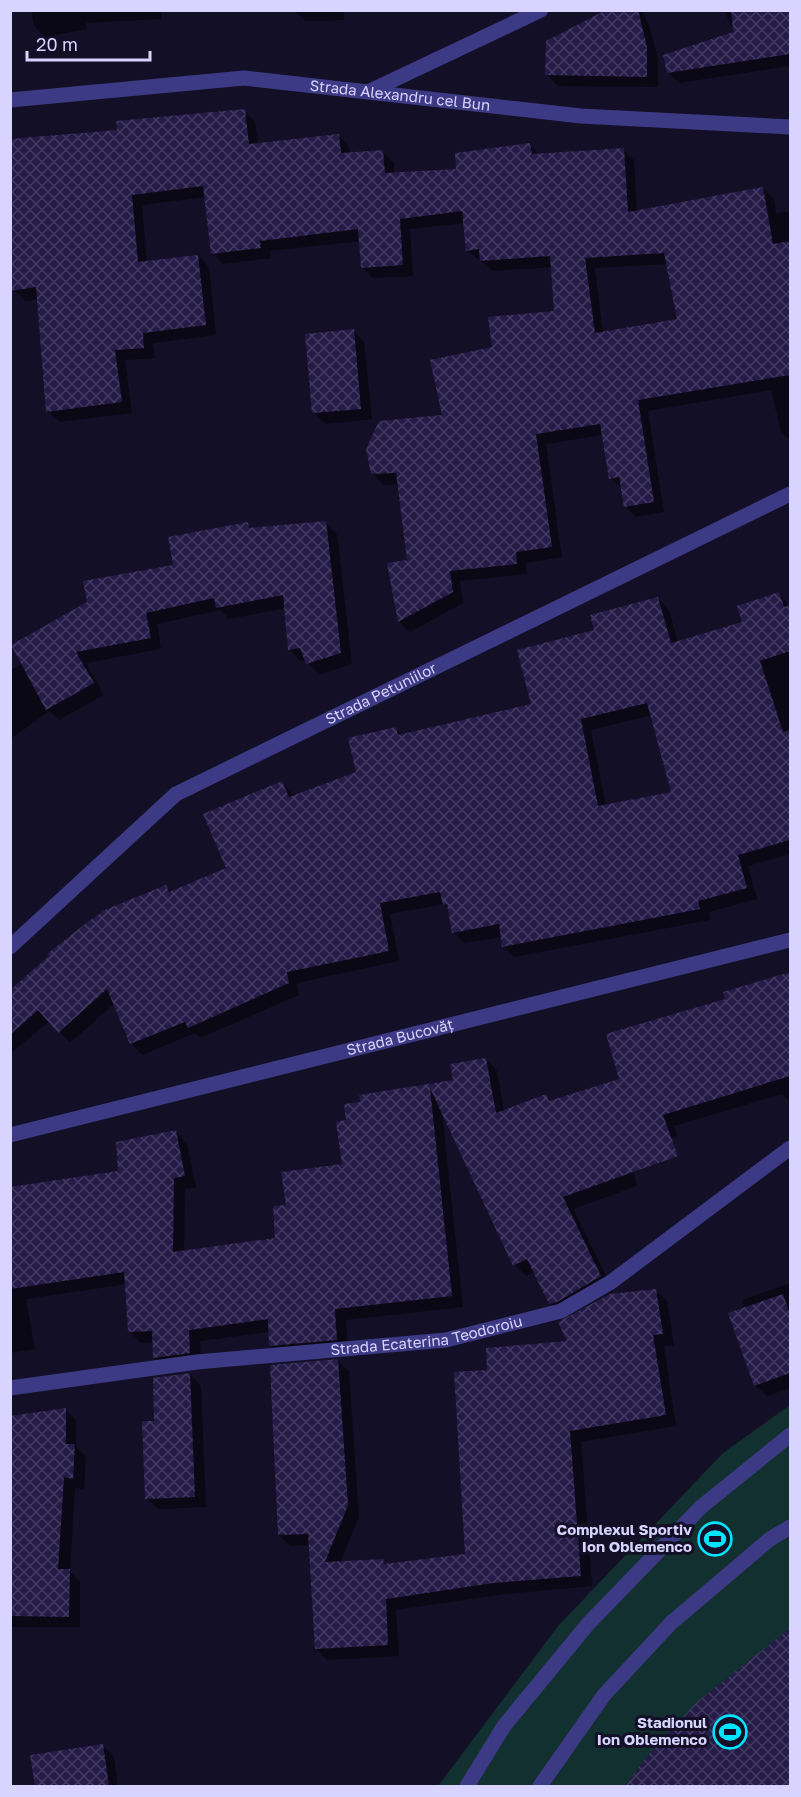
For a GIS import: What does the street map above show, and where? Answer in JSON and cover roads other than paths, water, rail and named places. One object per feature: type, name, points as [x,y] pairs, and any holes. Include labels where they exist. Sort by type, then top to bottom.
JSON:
[{"type":"street","points":[[370,92],[541,10]]},
{"type":"street","name":"Strada Alexandru cel Bun","points":[[10,100],[244,78],[581,116],[790,128]]},
{"type":"street","name":"Strada Petuniilor","points":[[10,947],[176,794],[790,494]]},
{"type":"street","name":"Strada Bucovăț","points":[[10,1135],[790,940]]},
{"type":"street","name":"Strada Ecaterina Teodoroiu","points":[[10,1388],[197,1362],[446,1340],[561,1311],[611,1282],[790,1148]]},
{"type":"street","points":[[467,1786],[504,1726],[588,1624],[701,1507],[790,1435]]},
{"type":"street","points":[[540,1786],[604,1695],[671,1623],[770,1539],[790,1527]]},
{"type":"place","name":"Complexul Sportiv Ion Oblemenco","points":[[715,1539]]},
{"type":"place","name":"Stadionul Ion Oblemenco","points":[[730,1732]]}]
